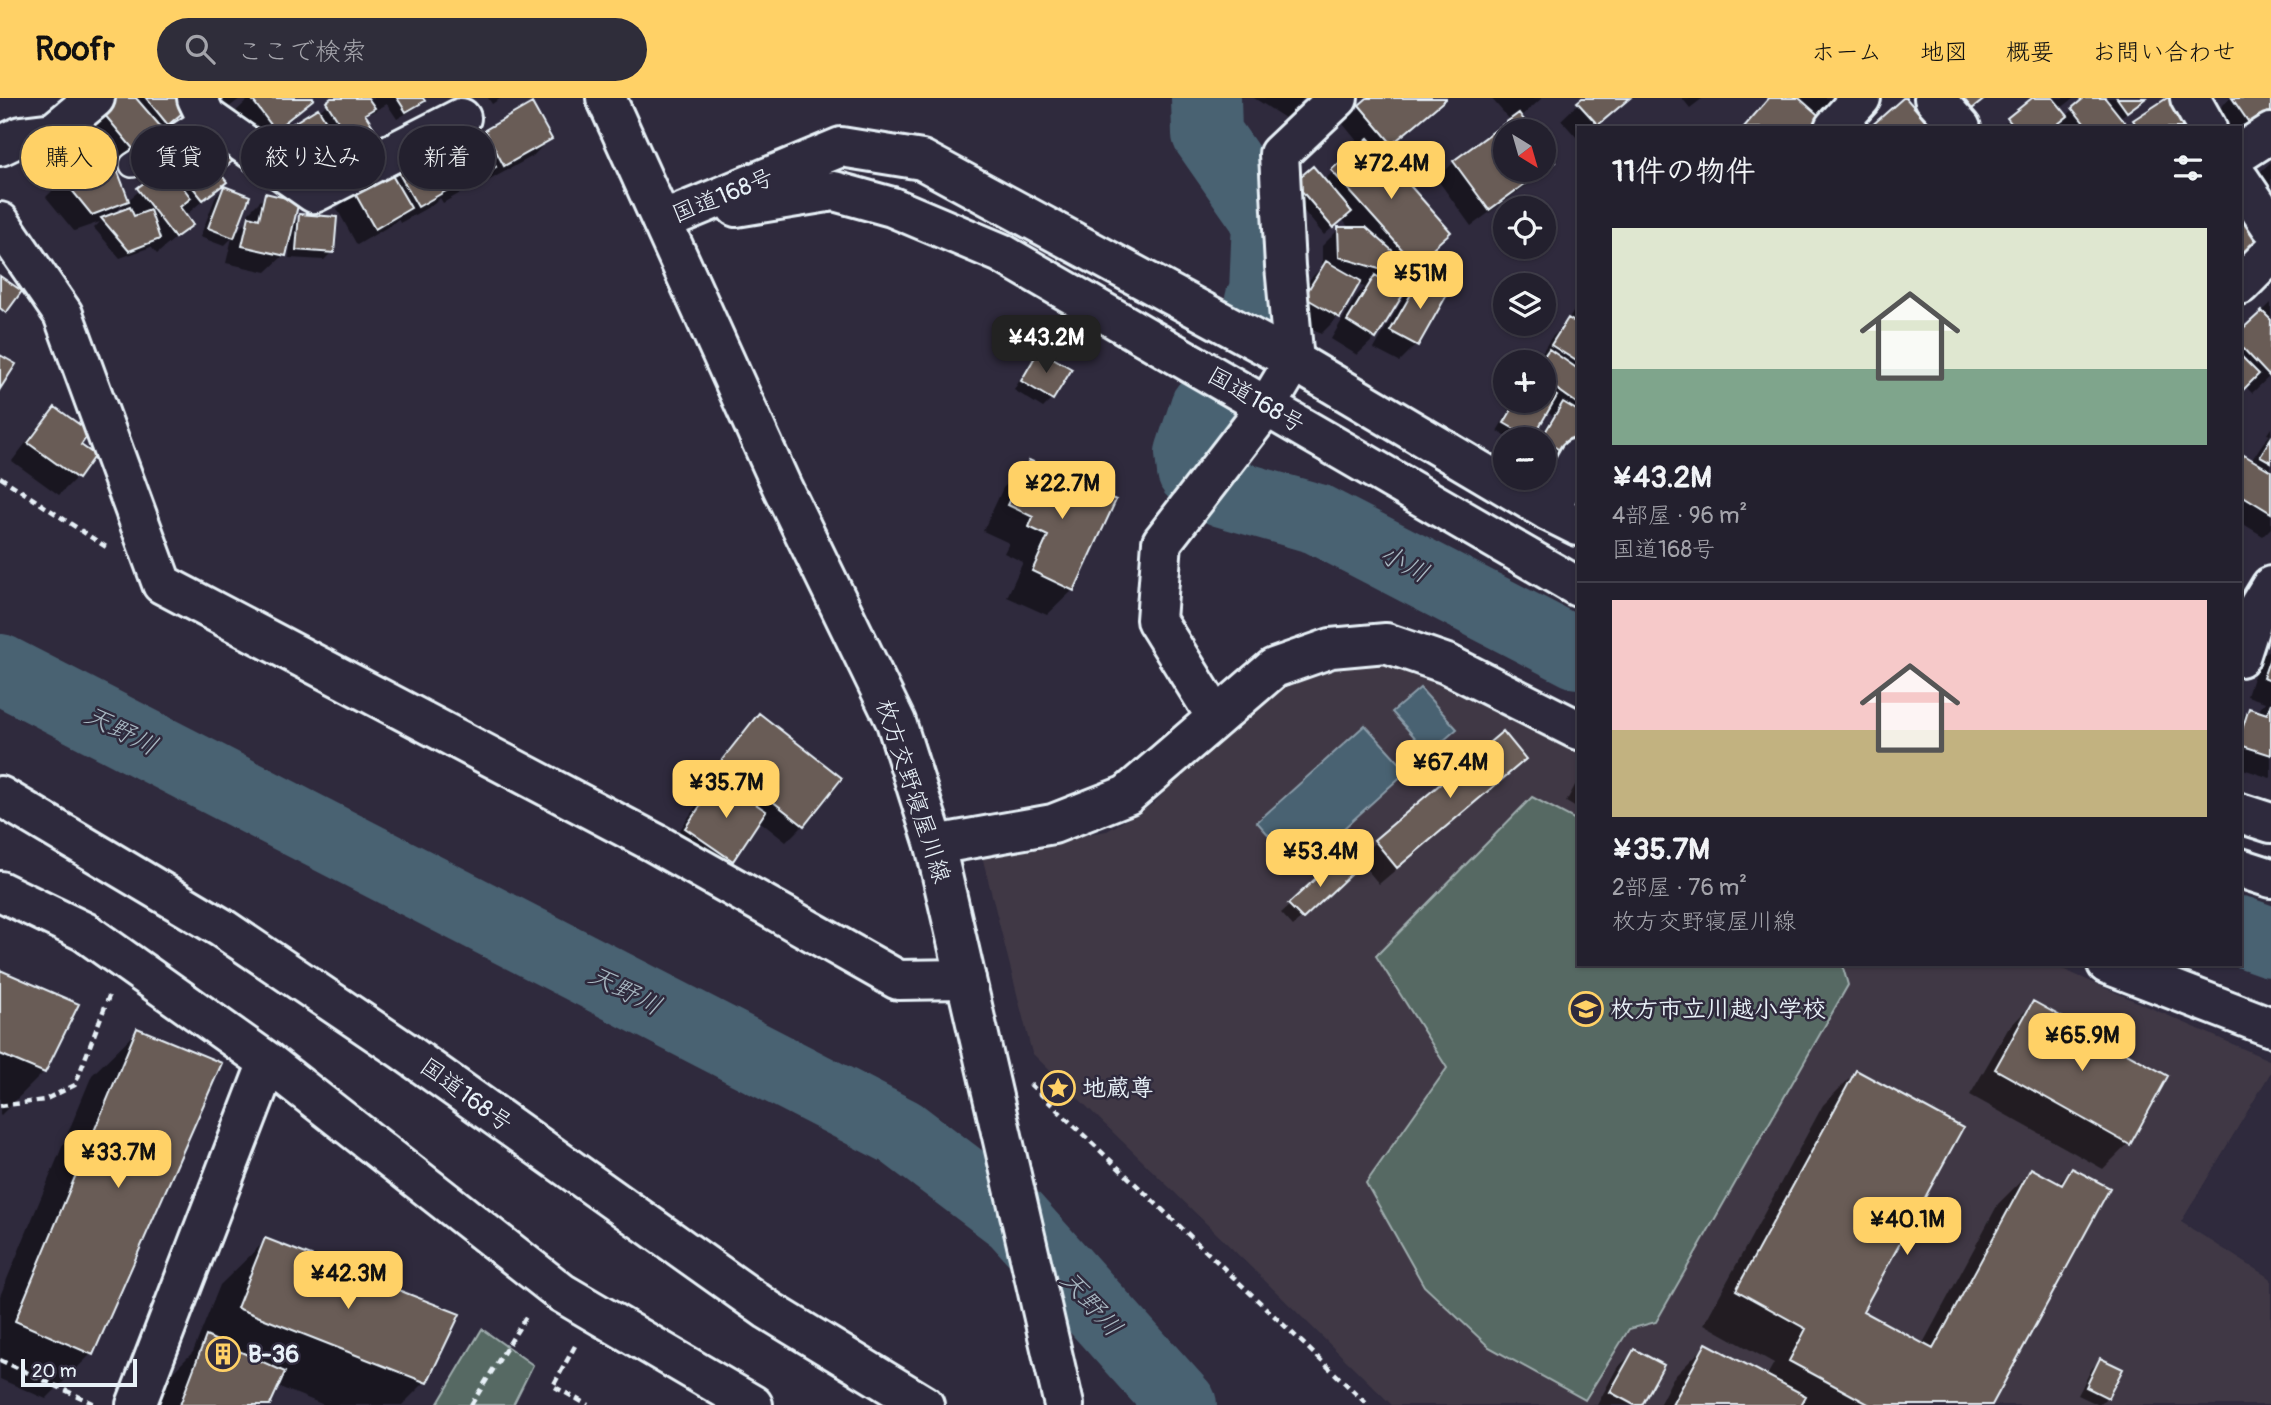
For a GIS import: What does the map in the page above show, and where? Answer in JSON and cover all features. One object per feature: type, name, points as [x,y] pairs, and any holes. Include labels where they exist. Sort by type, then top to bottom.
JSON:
[{"type":"main road","points":[[0,146],[21,136],[54,132],[94,98]]},
{"type":"main road","name":"枚方交野寝屋川線","points":[[606,98],[782,486],[896,722],[935,845],[1064,1405]]},
{"type":"main road","points":[[1216,717],[1156,620],[1162,542],[1267,406],[1294,361],[1285,267],[1279,154],[1338,98]]},
{"type":"main road","points":[[1836,126],[1861,98]]},
{"type":"main road","points":[[1934,98],[1959,126]]},
{"type":"main road","points":[[2190,98],[2206,126]]},
{"type":"main road","points":[[202,107],[314,193],[461,118]]},
{"type":"main road","points":[[2242,152],[2271,133]]},
{"type":"main road","name":"国道168号","points":[[662,221],[841,148],[922,160],[1294,361],[1563,519]]},
{"type":"main road","points":[[2242,183],[2271,226]]},
{"type":"main road","name":"国道168号","points":[[662,221],[834,191],[892,207],[1001,253],[1577,586]]},
{"type":"main road","points":[[0,222],[63,314],[162,584],[655,843],[898,980],[966,979]]},
{"type":"main road","points":[[2242,283],[2271,254]]},
{"type":"main road","points":[[1563,519],[1577,462]]},
{"type":"main road","points":[[2242,651],[2254,614],[2267,599]]},
{"type":"main road","points":[[935,845],[1053,824],[1127,795],[1274,668],[1331,648],[1386,643],[1447,664],[1577,729]]},
{"type":"main road","name":"国道168号","points":[[0,796],[222,928],[404,1051],[768,1310],[924,1405]]},
{"type":"main road","points":[[2242,814],[2271,823]]},
{"type":"main road","points":[[2242,869],[2271,878]]},
{"type":"main road","points":[[0,891],[85,932],[268,1062],[562,1293],[753,1405]]},
{"type":"main road","points":[[2112,966],[2271,1027]]},
{"type":"main road","points":[[136,1405],[268,1062]]},
{"type":"lane","points":[[179,126],[202,107]]},
{"type":"path","points":[[0,477],[162,584]]},
{"type":"path","points":[[0,1106],[44,1100],[75,1085],[112,989]]},
{"type":"path","points":[[1047,1100],[1368,1405]]},
{"type":"path","points":[[471,1405],[548,1282]]},
{"type":"path","points":[[588,1405],[553,1387],[594,1312]]},
{"type":"path","points":[[0,1360],[97,1405]]},
{"type":"shaded area","name":"枚方市立川越小学校","points":[[1381,651],[1577,742],[1577,966],[2056,966],[2271,1061],[2271,1072],[2181,1222],[2271,1279],[2271,1405],[1392,1405],[1032,1053],[981,852],[1107,831],[1153,804],[1279,675]]},
{"type":"green space","points":[[1532,797],[1577,820],[1577,966],[1843,966],[1848,985],[1656,1322],[1629,1329],[1585,1400],[1489,1347],[1424,1286],[1366,1183],[1447,1068],[1376,956]]},
{"type":"green space","points":[[482,1329],[533,1365],[513,1405],[437,1405]]},
{"type":"water","points":[[1420,688],[1457,729],[1429,753],[1392,712]]},
{"type":"water","points":[[1365,725],[1407,771],[1299,869],[1257,822]]},
{"type":"building","points":[[111,98],[136,98],[160,126],[131,126],[131,146],[117,126],[114,126],[99,108]]},
{"type":"building","points":[[146,98],[187,98],[193,104],[168,125]]},
{"type":"building","points":[[251,98],[314,99],[280,126],[272,126]]},
{"type":"building","points":[[331,98],[368,98],[375,108],[365,114],[373,126],[341,126],[326,102]]},
{"type":"building","points":[[397,98],[423,98],[425,101],[406,112]]},
{"type":"building","points":[[1367,98],[1446,99],[1392,144],[1359,105]]},
{"type":"building","points":[[1582,98],[1630,98],[1598,125],[1577,102]]},
{"type":"building","points":[[1769,98],[1799,98],[1824,120],[1819,126],[1745,126]]},
{"type":"building","points":[[1903,98],[1906,98],[1927,122],[1922,126],[1871,126]]},
{"type":"building","points":[[1963,98],[1986,98],[1972,109]]},
{"type":"building","points":[[2032,98],[2053,98],[2068,116],[2056,126],[2013,126],[2007,118]]},
{"type":"building","points":[[2084,98],[2105,98],[2127,126],[2086,126],[2072,108]]},
{"type":"building","points":[[2117,98],[2146,98],[2127,112]]},
{"type":"building","points":[[2169,98],[2188,126],[2137,126],[2133,120]]},
{"type":"building","points":[[2232,98],[2271,98],[2271,114],[2252,127]]},
{"type":"building","points":[[532,103],[552,139],[504,166],[495,149],[495,126],[492,126]]},
{"type":"building","points":[[318,108],[329,126],[289,126]]},
{"type":"building","points":[[1519,113],[1523,119],[1511,119]]},
{"type":"building","points":[[83,118],[89,126],[72,126]]},
{"type":"building","points":[[1493,132],[1493,182],[1528,182],[1508,196],[1493,196],[1493,207],[1489,210],[1453,161]]},
{"type":"building","points":[[1368,138],[1451,232],[1415,264],[1331,170]]},
{"type":"building","points":[[227,152],[234,160],[227,166]]},
{"type":"building","points":[[1313,166],[1352,212],[1333,228],[1294,182]]},
{"type":"building","points":[[389,170],[411,208],[375,229],[353,190],[385,189],[385,172]]},
{"type":"building","points":[[118,172],[129,201],[92,215],[71,189],[117,189]]},
{"type":"building","points":[[227,187],[250,196],[234,238],[208,228],[223,189]]},
{"type":"building","points":[[138,189],[184,189],[191,198],[180,207],[193,225],[175,238]]},
{"type":"building","points":[[194,189],[218,189],[203,200]]},
{"type":"building","points":[[408,189],[450,189],[418,207]]},
{"type":"building","points":[[265,193],[299,201],[286,256],[242,246],[249,216],[259,219]]},
{"type":"building","points":[[130,207],[134,216],[150,210],[160,239],[129,251],[101,218]]},
{"type":"building","points":[[299,214],[337,217],[334,253],[296,250]]},
{"type":"building","points":[[2244,219],[2266,247],[2242,265]]},
{"type":"building","points":[[1338,227],[1366,227],[1395,253],[1389,272],[1339,257]]},
{"type":"building","points":[[1326,261],[1361,281],[1340,318],[1304,297]]},
{"type":"building","points":[[1375,275],[1404,293],[1376,339],[1347,321]]},
{"type":"building","points":[[1422,275],[1449,291],[1418,346],[1390,331]]},
{"type":"building","points":[[0,276],[22,291],[6,313],[0,308]]},
{"type":"building","points":[[2262,311],[2271,320],[2270,377],[2242,347],[2242,329]]},
{"type":"building","points":[[1568,318],[1577,323],[1577,361],[1551,345]]},
{"type":"building","points":[[1039,350],[1072,369],[1053,400],[1021,381]]},
{"type":"building","points":[[1556,354],[1577,368],[1577,403],[1556,388]]},
{"type":"building","points":[[0,355],[16,364],[0,389]]},
{"type":"building","points":[[2242,357],[2259,374],[2242,391]]},
{"type":"building","points":[[1563,402],[1577,410],[1577,433],[1565,453],[1556,448],[1556,427],[1548,427]]},
{"type":"building","points":[[55,407],[90,432],[81,445],[95,455],[78,479],[28,443]]},
{"type":"building","points":[[1510,413],[1547,413],[1539,427],[1511,427],[1504,423]]},
{"type":"building","points":[[2271,438],[2271,462],[2260,456]]},
{"type":"building","points":[[2244,455],[2271,471],[2271,513],[2242,495]]},
{"type":"building","points":[[1029,460],[1116,500],[1074,591],[1032,571],[1048,536],[1029,527],[1033,517],[1008,505]]},
{"type":"building","points":[[2271,655],[2271,681],[2263,678]]},
{"type":"building","points":[[2271,703],[2271,755],[2242,746],[2242,730],[2249,708],[2267,714]]},
{"type":"building","points":[[759,713],[842,778],[804,826],[721,761]]},
{"type":"building","points":[[1503,731],[1526,759],[1397,868],[1374,840]]},
{"type":"building","points":[[719,779],[766,811],[733,861],[685,828]]},
{"type":"building","points":[[1338,858],[1352,873],[1303,919],[1288,904]]},
{"type":"building","points":[[0,970],[79,1004],[45,1073],[0,1054]]},
{"type":"building","points":[[2033,1001],[2168,1076],[2130,1145],[1995,1069]]},
{"type":"building","points":[[137,1028],[222,1063],[93,1355],[15,1321]]},
{"type":"building","points":[[1856,1070],[1963,1128],[1863,1311],[1933,1349],[2031,1168],[2062,1185],[2072,1168],[2110,1188],[1992,1405],[1870,1405],[1789,1361],[1806,1329],[1736,1290]]},
{"type":"building","points":[[265,1238],[460,1314],[427,1383],[237,1308]]},
{"type":"building","name":"B-36","points":[[206,1336],[285,1372],[270,1405],[180,1405]]},
{"type":"building","points":[[1706,1343],[1806,1396],[1801,1405],[1672,1405]]},
{"type":"building","points":[[1634,1349],[1664,1365],[1642,1405],[1634,1405],[1610,1392]]},
{"type":"building","points":[[2100,1358],[2123,1369],[2108,1398],[2086,1387]]},
{"type":"waterway","name":"小川","points":[[1206,98],[1207,134],[1267,220],[1264,293],[1260,300]]},
{"type":"waterway","name":"小川","points":[[1192,472],[1190,453],[1205,407]]},
{"type":"waterway","name":"小川","points":[[1223,492],[1317,519],[1577,653]]},
{"type":"waterway","name":"天野川","points":[[0,669],[900,1132],[1015,1219],[1182,1405]]},
{"type":"waterway","name":"小川","points":[[2242,932],[2271,942]]},
{"type":"place","name":"枚方市立川越小学校","points":[[1586,1009]]},
{"type":"place","name":"地蔵尊","points":[[1058,1088]]},
{"type":"place","name":"B-36","points":[[223,1354]]}]
